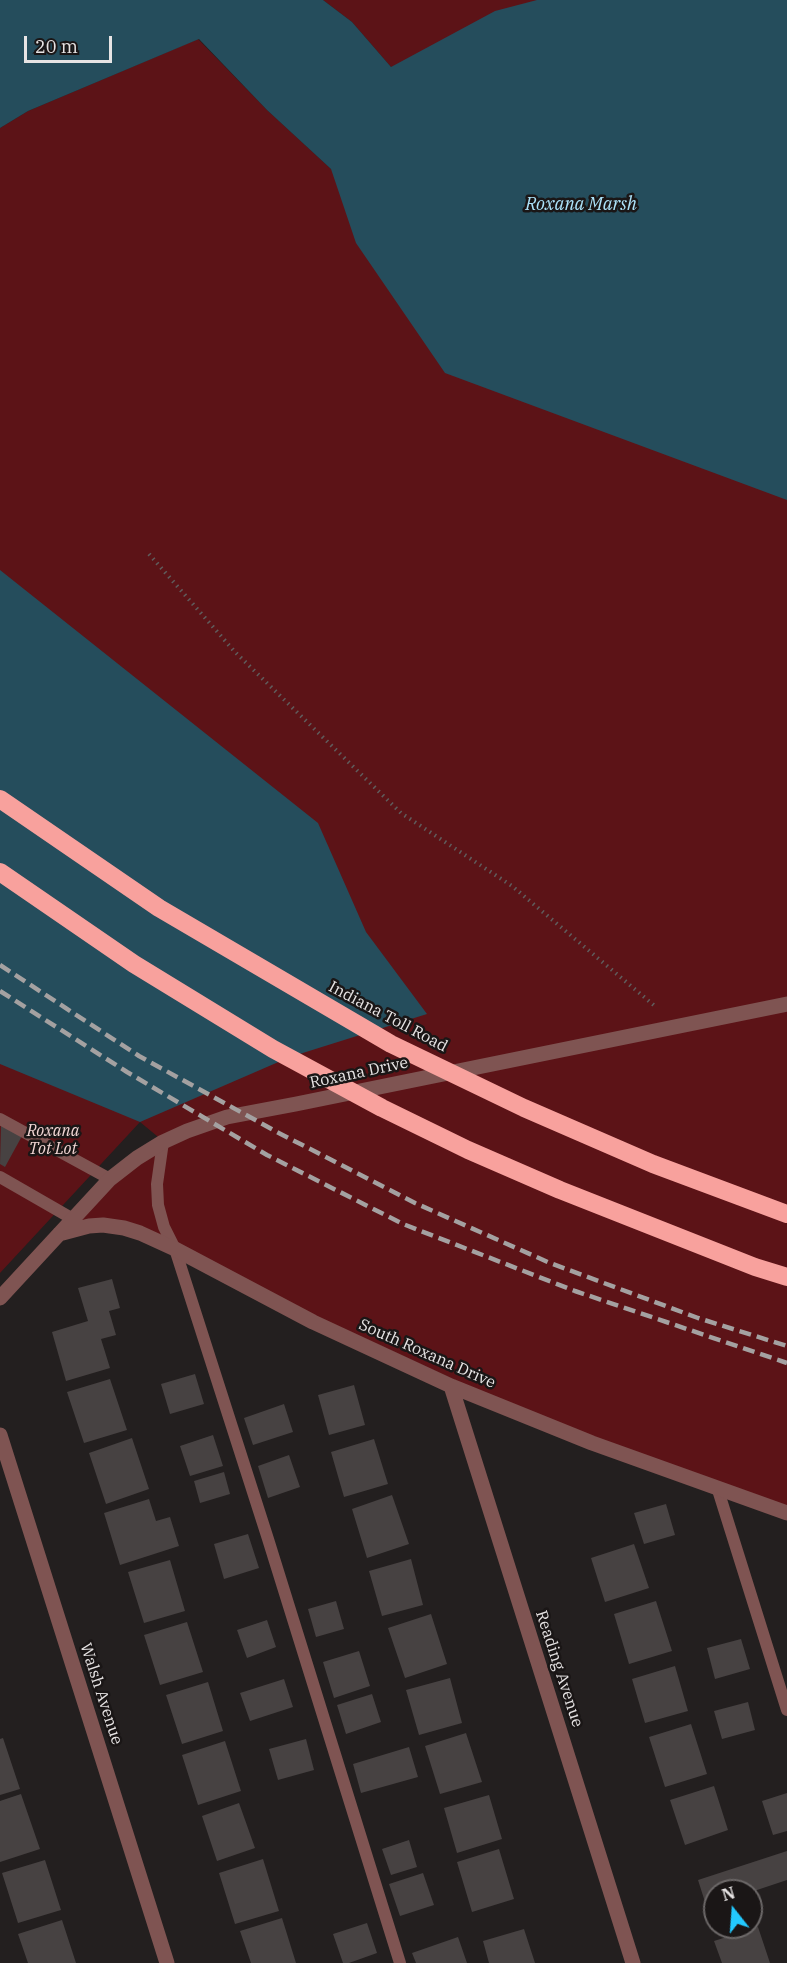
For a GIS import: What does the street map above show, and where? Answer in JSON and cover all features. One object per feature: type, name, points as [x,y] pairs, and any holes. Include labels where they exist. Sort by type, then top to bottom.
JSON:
[{"type":"highway","name":"Indiana Toll Road","points":[[0,799],[159,908],[391,1044],[524,1108],[653,1164],[787,1214]]},
{"type":"highway","points":[[0,872],[134,964],[273,1049],[404,1118],[468,1150],[560,1190],[755,1267],[787,1277]]},
{"type":"street","name":"Roxana Drive","points":[[0,1298],[110,1179],[136,1158],[164,1142],[227,1117],[787,1004]]},
{"type":"street","name":"South Roxana Drive","points":[[59,1234],[89,1226],[104,1225],[140,1233],[313,1322],[451,1386],[592,1443],[787,1513]]},
{"type":"street","name":"Reading Avenue","points":[[451,1386],[633,1963]]},
{"type":"street","name":"Walsh Avenue","points":[[0,1435],[167,1963]]},
{"type":"lane","points":[[0,1119],[110,1179]]},
{"type":"lane","points":[[164,1142],[157,1184],[158,1205],[164,1227],[175,1250],[400,1963]]},
{"type":"lane","points":[[0,1177],[73,1219]]},
{"type":"lane","points":[[718,1490],[787,1710]]},
{"type":"path","points":[[149,554],[235,652],[401,813],[512,886],[680,1026]]},
{"type":"green space","points":[[323,0],[787,0],[391,67],[352,22]]},
{"type":"green space","name":"Roxana Tot Lot","points":[[198,39],[267,110],[331,169],[787,395],[787,1513],[592,1443],[124,1228],[59,1234],[163,1141],[140,1122],[0,1273],[0,128],[28,111]]},
{"type":"water","name":"Roxana Marsh","points":[[0,0],[323,0],[352,22],[391,67],[495,11],[537,0],[787,0],[787,500],[445,373],[356,243],[331,169],[267,110],[199,39],[28,111],[0,128]]},
{"type":"water","points":[[0,570],[318,823],[366,932],[427,1014],[290,1057],[140,1122],[0,1064]]},
{"type":"building","points":[[1,1125],[22,1136],[5,1167],[0,1164]]},
{"type":"building","points":[[112,1279],[120,1308],[109,1311],[116,1335],[101,1339],[110,1368],[66,1381],[52,1332],[88,1321],[78,1288]]},
{"type":"building","points":[[195,1374],[204,1404],[170,1414],[161,1384]]},
{"type":"building","points":[[110,1379],[127,1430],[84,1443],[67,1392]]},
{"type":"building","points":[[354,1385],[365,1425],[329,1435],[318,1395]]},
{"type":"building","points":[[284,1404],[293,1432],[253,1445],[244,1418]]},
{"type":"building","points":[[213,1435],[223,1466],[190,1476],[180,1446]]},
{"type":"building","points":[[132,1438],[149,1489],[106,1504],[89,1453]]},
{"type":"building","points":[[374,1439],[388,1484],[344,1497],[331,1452]]},
{"type":"building","points":[[289,1455],[300,1487],[268,1498],[258,1466]]},
{"type":"building","points":[[224,1472],[230,1494],[200,1503],[194,1481]]},
{"type":"building","points":[[392,1495],[409,1544],[367,1558],[352,1509]]},
{"type":"building","points":[[149,1499],[156,1521],[170,1517],[179,1546],[120,1565],[104,1513]]},
{"type":"building","points":[[666,1504],[675,1535],[644,1544],[634,1513]]},
{"type":"building","points":[[248,1534],[259,1568],[224,1579],[214,1544]]},
{"type":"building","points":[[634,1544],[649,1588],[605,1602],[591,1558]]},
{"type":"building","points":[[411,1559],[423,1605],[382,1616],[369,1571]]},
{"type":"building","points":[[170,1560],[185,1611],[144,1623],[128,1572]]},
{"type":"building","points":[[336,1601],[344,1629],[316,1637],[308,1609]]},
{"type":"building","points":[[656,1601],[672,1651],[629,1664],[614,1614]]},
{"type":"building","points":[[431,1614],[447,1664],[405,1678],[388,1628]]},
{"type":"building","points":[[267,1620],[276,1647],[247,1658],[237,1630]]},
{"type":"building","points":[[187,1622],[203,1672],[160,1685],[144,1635]]},
{"type":"building","points":[[741,1639],[750,1669],[715,1679],[707,1648]]},
{"type":"building","points":[[359,1651],[370,1686],[334,1698],[323,1662]]},
{"type":"building","points":[[675,1666],[688,1711],[645,1723],[632,1679]]},
{"type":"building","points":[[450,1678],[462,1723],[419,1735],[406,1690]]},
{"type":"building","points":[[284,1679],[293,1707],[250,1721],[240,1693]]},
{"type":"building","points":[[208,1682],[223,1731],[182,1744],[166,1695]]},
{"type":"building","points":[[372,1694],[381,1722],[346,1734],[337,1705]]},
{"type":"building","points":[[748,1702],[755,1730],[722,1739],[714,1711]]},
{"type":"building","points":[[691,1724],[707,1774],[665,1787],[649,1737]]},
{"type":"building","points":[[466,1733],[482,1782],[440,1794],[425,1746]]},
{"type":"building","points":[[3,1738],[20,1789],[0,1795],[0,1739]]},
{"type":"building","points":[[306,1739],[314,1770],[278,1780],[269,1749]]},
{"type":"building","points":[[225,1741],[241,1791],[198,1805],[182,1755]]},
{"type":"building","points":[[409,1747],[418,1777],[361,1793],[353,1764]]},
{"type":"building","points":[[714,1786],[728,1830],[685,1845],[670,1800]]},
{"type":"building","points":[[787,1793],[787,1831],[773,1835],[762,1801]]},
{"type":"building","points":[[21,1794],[40,1849],[0,1862],[0,1801]]},
{"type":"building","points":[[489,1795],[502,1839],[457,1853],[444,1808]]},
{"type":"building","points":[[239,1803],[255,1848],[217,1861],[202,1816]]},
{"type":"building","points":[[409,1840],[417,1867],[391,1875],[382,1849]]},
{"type":"building","points":[[499,1849],[514,1899],[472,1912],[457,1862]]},
{"type":"building","points":[[787,1851],[787,1880],[763,1888],[763,1879],[703,1879],[703,1896],[698,1880]]},
{"type":"building","points":[[263,1859],[279,1911],[235,1924],[219,1873]]},
{"type":"building","points":[[45,1860],[61,1910],[18,1923],[2,1873]]},
{"type":"building","points":[[423,1873],[434,1905],[400,1916],[389,1884]]},
{"type":"building","points":[[282,1918],[296,1963],[251,1963],[240,1931]]},
{"type":"building","points":[[62,1920],[76,1963],[28,1963],[18,1934]]},
{"type":"building","points":[[367,1923],[377,1953],[343,1963],[333,1934]]},
{"type":"building","points":[[524,1929],[535,1963],[489,1963],[483,1941]]},
{"type":"building","points":[[458,1937],[467,1963],[416,1963],[412,1953]]},
{"type":"building","points":[[762,1939],[770,1963],[722,1963],[714,1941]]},
{"type":"railway","points":[[0,965],[139,1056],[277,1132],[415,1203],[550,1263],[698,1318],[787,1346]]},
{"type":"railway","points":[[0,991],[127,1072],[267,1155],[403,1224],[575,1291],[787,1363]]}]
